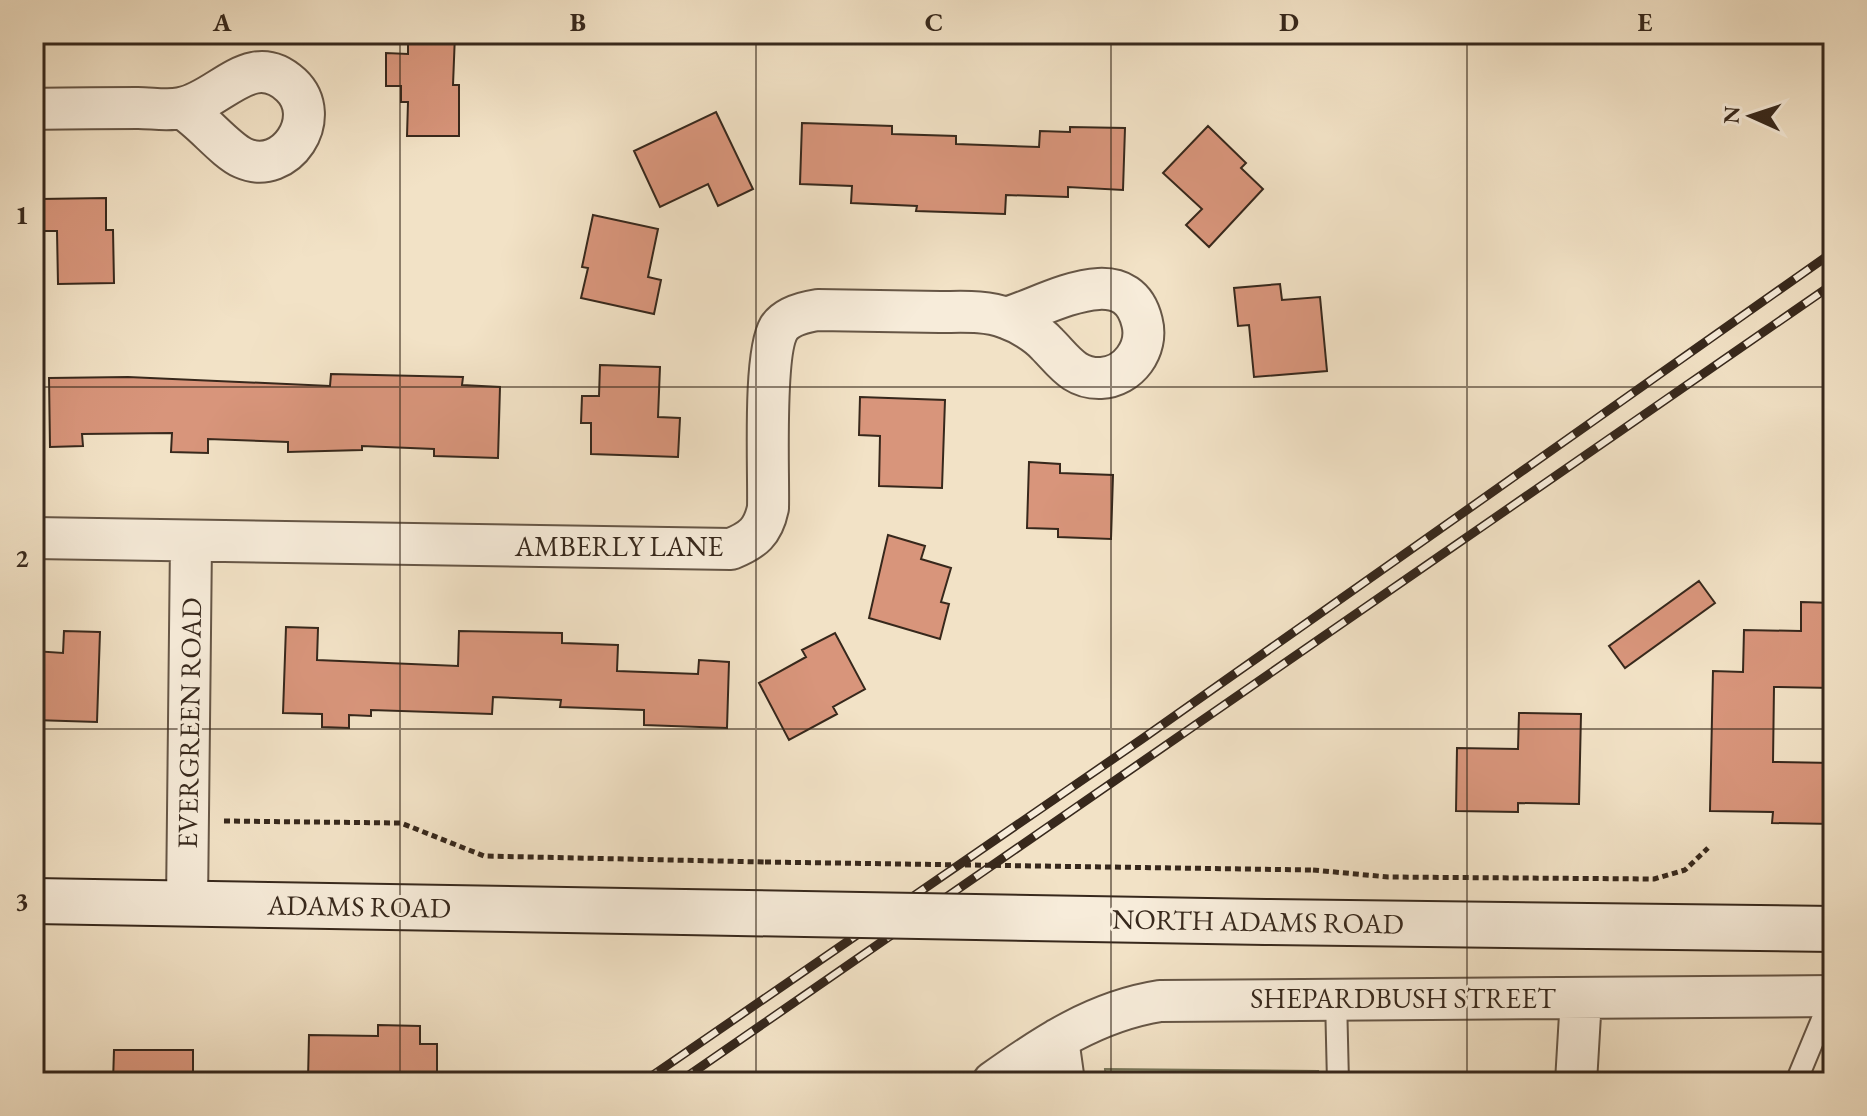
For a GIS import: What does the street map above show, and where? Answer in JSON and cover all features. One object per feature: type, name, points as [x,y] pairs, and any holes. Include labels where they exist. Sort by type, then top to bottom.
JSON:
[{"type":"main road","name":"ADAMS ROAD","points":[[34,901],[684,912]]},
{"type":"main road","name":"NORTH ADAMS ROAD","points":[[684,912],[1833,929]]},
{"type":"street","points":[[34,109],[182,108]]},
{"type":"street","name":"AMBERLY LANE","points":[[34,538],[731,549],[751,541],[764,524],[768,508],[772,358],[780,326],[793,317],[818,310],[990,313],[1006,318]]},
{"type":"street","name":"EVERGREEN ROAD","points":[[187,904],[191,542]]},
{"type":"street","name":"SHEPARDBUSH STREET","points":[[993,1082],[1058,1039],[1110,1011],[1160,1001],[1829,996]]},
{"type":"street","points":[[1576,1082],[1581,998]]},
{"type":"street","points":[[1058,1039],[1064,1082]]},
{"type":"lane","points":[[1796,1082],[1829,996]]},
{"type":"lane","points":[[1336,998],[1338,1082]]},
{"type":"path","points":[[218,821],[401,823],[484,856],[1313,870],[1388,877],[1654,879],[1685,870],[1708,848]]},
{"type":"green space","points":[[1105,1069],[1318,1071],[1318,1082],[1106,1082]]},
{"type":"building","points":[[408,34],[455,34],[453,85],[459,85],[459,136],[407,136],[408,102],[401,102],[401,86],[386,86],[386,53],[408,54]]},
{"type":"building","points":[[716,112],[753,189],[718,206],[708,184],[660,207],[634,151]]},
{"type":"building","points":[[802,123],[892,126],[892,134],[956,136],[956,144],[1039,147],[1040,131],[1070,132],[1070,127],[1125,128],[1123,190],[1068,187],[1068,197],[1006,195],[1005,214],[916,211],[917,206],[851,203],[852,186],[800,184]]},
{"type":"building","points":[[1208,126],[1246,163],[1241,168],[1263,189],[1209,247],[1186,225],[1202,209],[1163,173]]},
{"type":"building","points":[[106,198],[106,230],[113,230],[114,283],[58,284],[57,231],[40,231],[40,199]]},
{"type":"building","points":[[593,215],[658,229],[648,277],[661,280],[654,314],[581,298],[588,268],[582,267]]},
{"type":"building","points":[[1280,284],[1282,300],[1320,297],[1327,371],[1254,377],[1249,325],[1238,326],[1234,288]]},
{"type":"building","points":[[600,365],[660,367],[658,417],[680,418],[678,457],[591,454],[591,423],[581,423],[582,396],[599,396]]},
{"type":"building","points":[[331,374],[463,377],[462,385],[500,387],[498,458],[434,456],[434,449],[362,446],[362,450],[288,452],[288,442],[208,439],[208,453],[171,452],[172,433],[82,434],[83,446],[50,447],[49,378],[128,377],[330,386]]},
{"type":"building","points":[[860,397],[945,400],[942,488],[879,486],[880,436],[859,435]]},
{"type":"building","points":[[1029,462],[1060,464],[1060,473],[1113,475],[1111,539],[1058,537],[1058,529],[1027,528]]},
{"type":"building","points":[[888,535],[925,546],[921,559],[951,568],[941,602],[949,604],[940,639],[869,618]]},
{"type":"building","points":[[1699,581],[1715,603],[1625,668],[1609,646]]},
{"type":"building","points":[[1801,602],[1833,603],[1833,688],[1774,687],[1773,762],[1833,763],[1833,824],[1772,823],[1773,812],[1710,811],[1713,671],[1743,672],[1744,630],[1801,631]]},
{"type":"building","points":[[286,627],[318,628],[317,660],[458,666],[459,631],[562,633],[562,643],[618,645],[617,671],[698,674],[699,660],[729,662],[727,728],[644,725],[644,710],[560,707],[561,700],[493,697],[492,714],[371,710],[371,716],[349,715],[349,728],[322,727],[322,714],[283,713]]},
{"type":"building","points":[[64,631],[100,632],[97,722],[34,720],[34,651],[63,653]]},
{"type":"building","points":[[835,633],[865,689],[833,707],[837,714],[789,740],[759,683],[806,657],[802,650]]},
{"type":"building","points":[[1519,713],[1581,714],[1579,804],[1518,803],[1518,812],[1456,811],[1457,748],[1518,749]]},
{"type":"building","points":[[378,1025],[420,1026],[420,1044],[437,1044],[437,1081],[308,1079],[309,1035],[378,1036]]},
{"type":"building","points":[[114,1050],[193,1050],[193,1082],[113,1082]]},
{"type":"railway","points":[[643,1082],[1142,739],[1833,252]]},
{"type":"railway","points":[[679,1082],[1833,284]]}]
